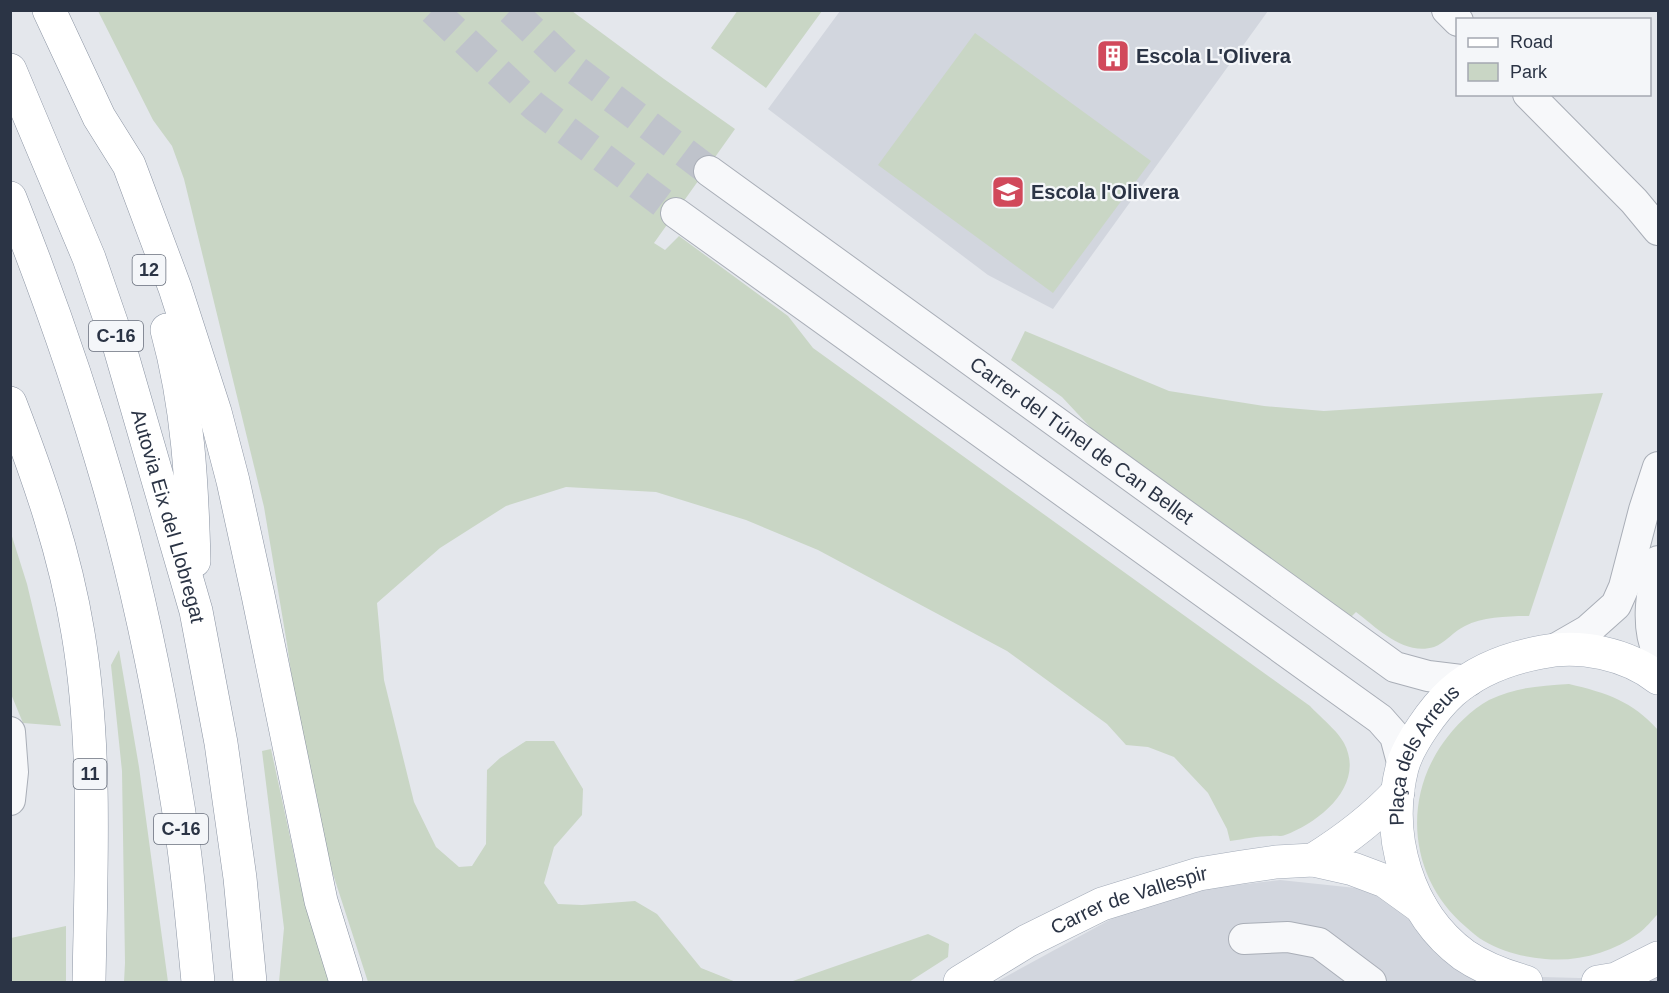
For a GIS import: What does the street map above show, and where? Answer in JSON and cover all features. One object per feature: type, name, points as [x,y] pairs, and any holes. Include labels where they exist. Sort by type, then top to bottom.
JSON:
[{"type":"main road","points":[[49,10],[99,117],[129,165],[175,288],[215,412],[258,595],[321,901],[346,982]]},
{"type":"main road","name":"Autovia Eix del Llobregat","points":[[10,70],[89,258],[119,345],[196,611],[221,743],[240,878],[250,982]]},
{"type":"main road","name":"12","points":[[99,117],[112,167],[158,296],[177,368],[187,426],[196,611]]},
{"type":"main road","name":"C-16","points":[[10,198],[40,273],[70,361],[108,482],[130,569],[175,790],[198,982]]},
{"type":"main road","name":"11","points":[[10,402],[37,474],[62,555],[79,634],[89,734],[91,872],[89,982]]},
{"type":"main road","name":"Plaça dels Arreus","points":[[1513,980],[1464,954],[1440,931],[1421,908],[1407,880],[1399,850],[1396,818],[1400,779],[1429,719],[1451,693],[1486,669],[1518,656],[1555,649],[1586,650],[1620,658],[1659,678]]},
{"type":"main road","points":[[1313,860],[1379,812],[1400,779]]},
{"type":"main road","name":"Carrer de Vallespir","points":[[960,982],[1062,922],[1128,894],[1199,874],[1276,861],[1313,860],[1353,869],[1385,881],[1421,908]]},
{"type":"main road","points":[[1610,981],[1659,958]]},
{"type":"street","points":[[1530,96],[1634,201],[1659,230]]},
{"type":"street","name":"Carrer del Túnel de Can Bellet","points":[[709,171],[1395,667],[1428,676],[1468,681]]},
{"type":"street","points":[[676,213],[1380,718],[1395,736],[1400,779]]},
{"type":"street","points":[[1555,649],[1588,630],[1616,605],[1624,587],[1644,510],[1659,467]]},
{"type":"street","points":[[1659,561],[1651,597],[1653,634],[1659,653]]},
{"type":"street","points":[[10,732],[13,772],[10,800]]},
{"type":"street","points":[[1244,939],[1288,937],[1319,943],[1371,982]]},
{"type":"shaded area","name":"Escola l'Olivera","points":[[840,11],[1268,11],[1053,309],[988,275],[768,109]]},
{"type":"shaded area","points":[[1280,880],[1356,888],[1421,908],[1504,976],[1616,979],[1658,958],[1658,982],[996,982],[1157,894]]},
{"type":"green space","points":[[738,10],[822,11],[766,88],[711,48]]},
{"type":"green space","points":[[98,11],[572,11],[735,129],[654,243],[665,250],[679,236],[788,316],[813,348],[1310,706],[1341,738],[1349,758],[1349,773],[1336,800],[1312,821],[1283,836],[1261,836],[1230,841],[1227,829],[1208,793],[1174,757],[1148,747],[1126,745],[1107,724],[1007,651],[818,550],[746,520],[656,492],[566,487],[506,506],[440,548],[377,603],[384,680],[414,802],[436,847],[459,867],[472,866],[486,844],[487,770],[500,758],[526,741],[554,741],[583,789],[582,815],[554,847],[544,883],[558,904],[582,905],[635,901],[657,914],[701,968],[736,982],[368,982],[309,800],[287,644],[264,507],[184,179],[172,146],[153,120]]},
{"type":"green space","points":[[975,33],[1151,161],[1053,293],[878,165]]},
{"type":"green space","points":[[1025,331],[1169,391],[1264,406],[1324,411],[1603,393],[1529,616],[1479,621],[1461,628],[1434,647],[1412,648],[1392,639],[1356,612],[1348,620],[1104,442],[1062,397],[1011,360]]},
{"type":"green space","points":[[10,530],[27,584],[61,726],[23,723],[11,694]]},
{"type":"green space","points":[[119,650],[139,767],[168,982],[124,982],[122,771],[111,665]]},
{"type":"green space","points":[[1569,684],[1595,691],[1628,705],[1658,730],[1658,914],[1639,933],[1618,946],[1594,955],[1557,960],[1529,957],[1491,945],[1475,935],[1447,908],[1433,887],[1423,864],[1418,840],[1417,815],[1421,790],[1430,766],[1443,743],[1470,714],[1489,700],[1509,692]]},
{"type":"green space","points":[[271,749],[300,883],[331,982],[279,982],[284,928],[262,751]]},
{"type":"green space","points":[[66,926],[66,982],[11,982],[11,938]]},
{"type":"green space","points":[[928,934],[949,944],[948,957],[909,982],[790,982]]},
{"type":"tunnel","points":[[433,10],[534,106],[676,213]]},
{"type":"tunnel","points":[[511,10],[569,65],[709,171]]},
{"type":"place","name":"Escola L'Olivera","points":[[1113,56]]},
{"type":"place","name":"Escola l'Olivera","points":[[1008,192]]}]
